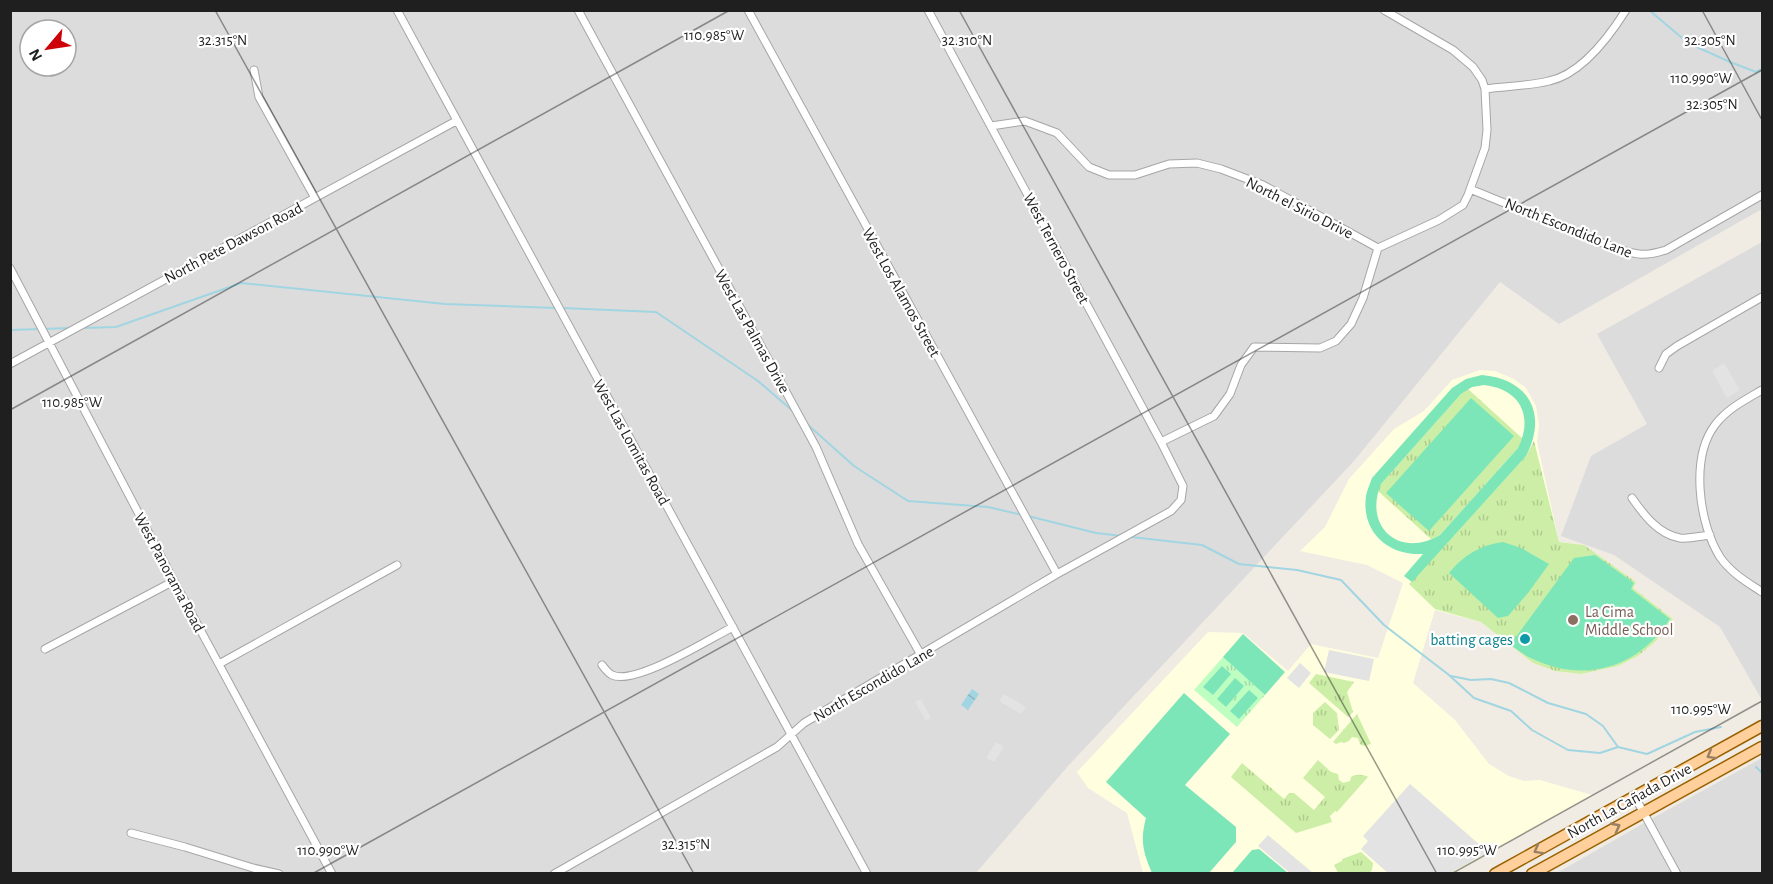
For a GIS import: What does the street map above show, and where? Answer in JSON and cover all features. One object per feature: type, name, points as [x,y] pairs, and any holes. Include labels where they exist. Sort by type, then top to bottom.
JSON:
[{"type":"main road","name":"North La Cañada Drive","points":[[1495,873],[1762,726]]},
{"type":"main road","name":"North La Cañada Drive","points":[[1532,873],[1762,747]]},
{"type":"street","name":"West Las Lomitas Road","points":[[396,10],[867,873]]},
{"type":"street","name":"West Las Palmas Drive","points":[[578,10],[816,447],[858,544],[921,655]]},
{"type":"street","name":"West Los Alamos Street","points":[[748,10],[1057,574]]},
{"type":"street","name":"West Ternero Street","points":[[928,10],[1161,441],[1183,486]]},
{"type":"street","points":[[1161,441],[1214,416],[1230,394],[1241,365],[1254,348],[1320,348],[1336,341],[1351,324],[1363,297],[1378,248],[1451,213],[1462,204],[1469,192],[1485,148],[1487,113],[1482,80],[1473,67],[1460,56],[1384,10]]},
{"type":"street","points":[[1485,89],[1551,81],[1572,71],[1590,56],[1615,28],[1626,10]]},
{"type":"street","points":[[254,70],[259,97],[315,198]]},
{"type":"street","name":"North Pete Dawson Road","points":[[10,364],[456,121]]},
{"type":"street","name":"North el Sirio Drive","points":[[991,126],[1025,121],[1057,132],[1089,167],[1109,175],[1135,176],[1169,165],[1197,163],[1221,169],[1263,185],[1378,248]]},
{"type":"street","name":"North Escondido Lane","points":[[1469,192],[1538,215],[1615,248],[1639,255],[1651,255],[1666,250],[1762,195]]},
{"type":"street","name":"West Panorama Road","points":[[10,268],[174,581],[332,873]]},
{"type":"street","points":[[1659,368],[1666,354],[1677,346],[1762,297]]},
{"type":"street","points":[[1762,390],[1726,412],[1713,427],[1700,462],[1701,500],[1710,536],[1720,557],[1735,574],[1762,592]]},
{"type":"street","name":"North Escondido Lane","points":[[554,873],[777,747],[804,723],[1057,574],[1170,511],[1181,500],[1183,486]]},
{"type":"street","points":[[1632,498],[1645,518],[1664,532],[1681,538],[1710,536]]},
{"type":"street","points":[[219,664],[397,565]]},
{"type":"street","points":[[45,649],[174,581]]},
{"type":"street","points":[[602,665],[612,675],[623,677],[651,670],[733,627]]},
{"type":"street","points":[[1635,797],[1677,873]]},
{"type":"street","points":[[131,833],[187,847],[252,871],[279,873]]},
{"type":"shaded area","points":[[10,11],[1762,11],[1762,209],[1559,324],[1500,282],[1354,461],[1068,766],[976,873],[11,873]]},
{"type":"shaded area","points":[[1762,242],[1762,700],[1720,627],[1614,555],[1561,536],[1591,456],[1647,424],[1597,334]]},
{"type":"shaded area","points":[[1724,363],[1740,390],[1727,398],[1712,371]]},
{"type":"shaded area","name":"La Cima Middle School","points":[[1480,370],[1495,371],[1514,379],[1526,388],[1536,406],[1539,425],[1537,442],[1559,542],[1584,545],[1636,582],[1633,588],[1673,619],[1655,642],[1638,656],[1618,666],[1581,674],[1555,671],[1533,663],[1481,622],[1435,610],[1413,683],[1455,720],[1489,764],[1509,776],[1524,781],[1540,780],[1592,795],[1454,873],[1143,873],[1127,813],[1088,788],[1077,772],[1208,632],[1243,633],[1288,671],[1311,644],[1378,658],[1403,583],[1367,565],[1300,551],[1325,527],[1349,479],[1394,429],[1424,411],[1452,380]]},
{"type":"shaded area","points":[[1329,650],[1374,659],[1369,681],[1324,672]]},
{"type":"shaded area","points":[[1300,663],[1311,673],[1299,688],[1287,678]]},
{"type":"shaded area","points":[[1004,694],[1026,707],[1021,714],[999,701]]},
{"type":"shaded area","points":[[921,699],[931,718],[926,721],[915,702]]},
{"type":"shaded area","points":[[996,742],[1004,747],[994,762],[986,758]]},
{"type":"shaded area","points":[[1762,758],[1762,873],[1555,874],[1653,818]]},
{"type":"shaded area","points":[[1410,784],[1488,852],[1450,873],[1389,874],[1361,849],[1368,841],[1363,836]]},
{"type":"shaded area","points":[[1268,835],[1313,873],[1290,873],[1258,846]]},
{"type":"green space","points":[[1482,375],[1498,378],[1512,383],[1522,391],[1530,401],[1534,413],[1535,426],[1532,441],[1526,456],[1412,582],[1404,576],[1423,554],[1399,551],[1380,540],[1368,521],[1366,494],[1372,478],[1452,388],[1466,379]],"holes":[[[1484,385],[1496,388],[1515,398],[1524,415],[1523,436],[1518,448],[1440,535],[1411,543],[1399,541],[1389,535],[1381,525],[1377,513],[1381,484],[1461,394],[1472,387]]]},
{"type":"green space","points":[[1468,389],[1523,439],[1518,448],[1440,535],[1432,540],[1378,491],[1381,484]]},
{"type":"green space","points":[[1471,398],[1514,436],[1429,531],[1386,493]]},
{"type":"green space","points":[[1534,441],[1559,542],[1584,545],[1636,582],[1633,588],[1673,619],[1655,642],[1638,656],[1618,666],[1581,674],[1555,671],[1533,663],[1481,622],[1435,609],[1409,584],[1526,456]]},
{"type":"green space","points":[[1503,542],[1521,548],[1549,564],[1508,616],[1498,618],[1449,573],[1473,552]]},
{"type":"green space","points":[[1595,555],[1634,583],[1631,589],[1670,619],[1657,636],[1627,659],[1591,670],[1572,670],[1553,666],[1530,658],[1510,645],[1574,558]]},
{"type":"green space","points":[[1243,634],[1285,672],[1265,695],[1223,657]]},
{"type":"green space","points":[[1223,657],[1265,695],[1237,727],[1194,690]]},
{"type":"green space","points":[[1222,666],[1231,674],[1213,695],[1203,687]]},
{"type":"green space","points":[[1316,674],[1354,682],[1347,692],[1353,712],[1348,717],[1309,683]]},
{"type":"green space","points":[[1235,678],[1244,686],[1226,707],[1217,699]]},
{"type":"green space","points":[[1249,690],[1258,698],[1239,719],[1230,711]]},
{"type":"green space","points":[[1184,693],[1230,734],[1185,785],[1236,827],[1236,842],[1209,873],[1152,873],[1143,846],[1146,818],[1106,782]]},
{"type":"green space","points":[[1325,702],[1337,713],[1339,730],[1330,739],[1313,725],[1313,713]]},
{"type":"green space","points":[[1357,714],[1371,744],[1364,746],[1360,744],[1358,738],[1352,737],[1344,743],[1333,742]]},
{"type":"green space","points":[[1318,760],[1331,772],[1338,774],[1339,780],[1343,783],[1350,781],[1355,775],[1368,777],[1337,812],[1335,811],[1330,816],[1332,822],[1296,833],[1231,777],[1242,763],[1284,799],[1289,793],[1294,793],[1314,810],[1325,797],[1303,778]]},
{"type":"green space","points":[[1259,849],[1288,873],[1232,873],[1252,850]]},
{"type":"green space","points":[[1361,852],[1373,863],[1369,873],[1338,873],[1334,865],[1342,859]]},
{"type":"water","points":[[972,689],[979,694],[968,710],[961,705]]},
{"type":"waterway","points":[[1649,10],[1688,43],[1756,72],[1762,69]]},
{"type":"waterway","points":[[82,328],[116,327],[241,283],[445,304],[556,308]]},
{"type":"waterway","points":[[562,308],[656,312],[758,381],[794,412]]},
{"type":"waterway","points":[[10,330],[70,328]]},
{"type":"waterway","points":[[807,424],[854,466],[908,501],[988,507],[1022,515]]},
{"type":"waterway","points":[[1028,516],[1096,533],[1122,536]]},
{"type":"waterway","points":[[1131,537],[1202,545],[1239,564],[1297,570],[1341,580],[1384,625],[1449,675],[1474,698],[1511,711],[1532,730],[1568,750],[1600,753],[1618,747],[1647,754],[1695,732],[1721,727]]},
{"type":"waterway","points":[[1451,676],[1471,680],[1491,679],[1509,683],[1548,703],[1586,714],[1603,726],[1618,747]]},
{"type":"waterway","points":[[1756,767],[1762,773]]},
{"type":"place","name":"La Cima Middle School","points":[[1573,620]]},
{"type":"place","name":"batting cages","points":[[1525,639]]}]
